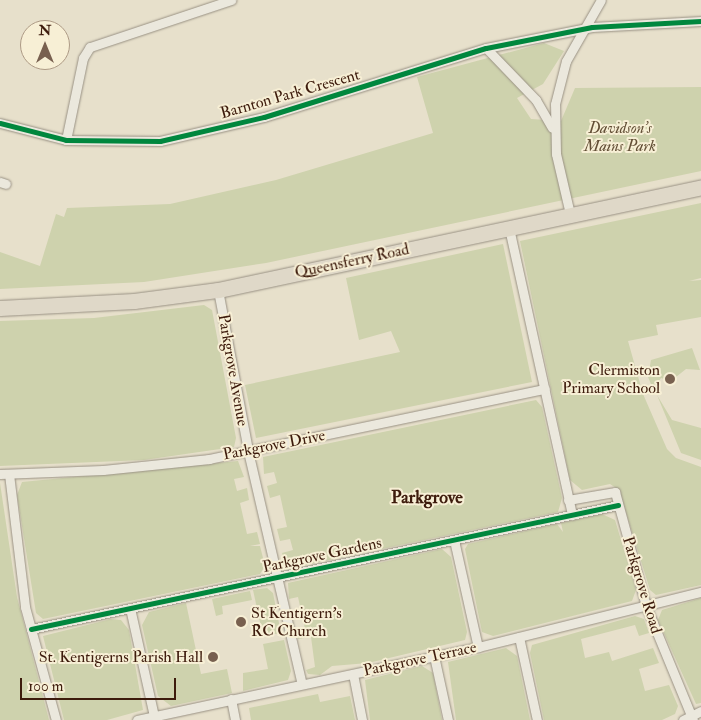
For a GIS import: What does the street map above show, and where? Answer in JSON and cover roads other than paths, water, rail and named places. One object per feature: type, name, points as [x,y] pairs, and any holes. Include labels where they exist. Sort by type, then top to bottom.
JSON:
[{"type":"main road","name":"Queensferry Road","points":[[0,308],[134,301],[218,290],[701,187]]},
{"type":"street","points":[[66,140],[83,58],[90,47],[231,0]]},
{"type":"street","points":[[570,214],[553,129],[560,77],[601,0]]},
{"type":"street","name":"Barnton Park Crescent","points":[[0,123],[66,140],[134,144],[192,134],[264,117],[486,48],[585,28],[701,21]]},
{"type":"street","points":[[486,48],[536,100],[553,129]]},
{"type":"street","points":[[509,228],[572,514]]},
{"type":"street","name":"Parkgrove Avenue","points":[[218,290],[248,451],[302,684]]},
{"type":"street","name":"Parkgrove Drive","points":[[5,474],[141,467],[248,451],[545,389]]},
{"type":"street","points":[[5,474],[30,629],[56,720]]},
{"type":"street","name":"Parkgrove Road","points":[[568,500],[611,489],[618,505],[646,606],[689,719]]},
{"type":"street","name":"Parkgrove Gardens","points":[[30,629],[618,505]]},
{"type":"street","points":[[454,540],[478,647]]},
{"type":"street","name":"Parkgrove Terrace","points":[[137,720],[478,647],[701,592]]},
{"type":"street","points":[[130,608],[154,716]]},
{"type":"street","points":[[519,637],[537,720]]},
{"type":"street","points":[[434,656],[448,720]]},
{"type":"street","points":[[353,674],[362,720]]},
{"type":"street","points":[[231,699],[235,720]]},
{"type":"street","points":[[689,719],[701,712]]},
{"type":"place","name":"Clermiston Primary School","points":[[670,379]]},
{"type":"place","name":"St Kentigern’s RC Church","points":[[241,622]]},
{"type":"place","name":"St. Kentigerns Parish Hall","points":[[213,657]]},
{"type":"district","name":"Parkgrove","points":[[427,498]]},
{"type":"park label","name":"Davidson's Mains Park","points":[[620,137]]}]
